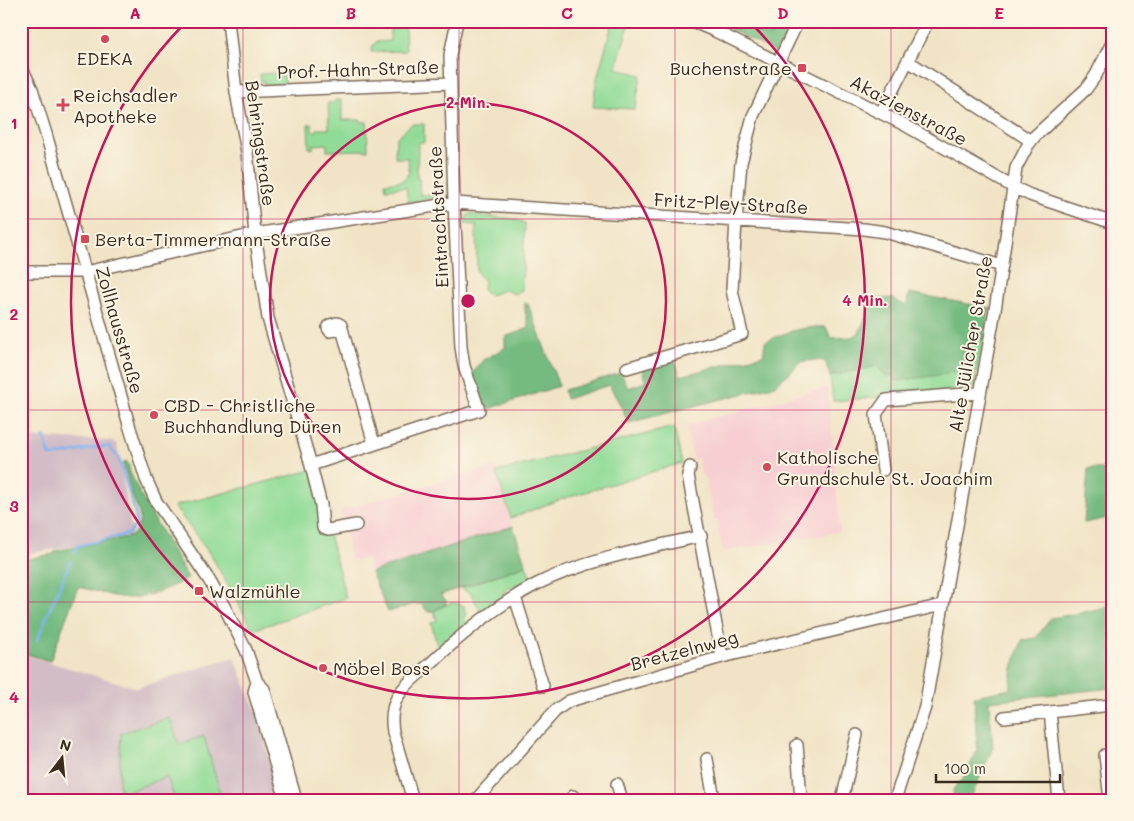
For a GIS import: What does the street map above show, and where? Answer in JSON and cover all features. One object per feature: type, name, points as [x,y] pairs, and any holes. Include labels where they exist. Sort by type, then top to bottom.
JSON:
[{"type":"street","name":"Behringstraße","points":[[228,21],[236,92],[247,152],[255,234],[268,318],[311,465],[321,505],[323,528],[328,530],[356,525]]},
{"type":"street","name":"Eintrachtstraße","points":[[374,444],[479,410],[464,366],[461,347],[454,204],[450,55],[457,21]]},
{"type":"street","name":"Akazienstraße","points":[[691,21],[715,26],[778,63],[881,113],[1013,188],[1113,223]]},
{"type":"street","points":[[627,368],[744,339],[732,290],[741,163],[753,116],[798,21]]},
{"type":"street","points":[[881,113],[928,21]]},
{"type":"street","points":[[1108,21],[1113,23]]},
{"type":"street","name":"Alte Jülicher Straße","points":[[895,800],[925,707],[1002,266],[1016,168],[1031,141],[1086,89],[1113,41]]},
{"type":"street","points":[[908,61],[1031,141]]},
{"type":"street","name":"Zollhausstraße","points":[[21,66],[32,89],[46,134],[146,479],[156,501],[209,580],[225,608],[246,650],[257,682]]},
{"type":"street","name":"Prof.-Hahn-Straße","points":[[236,92],[451,83]]},
{"type":"street","points":[[21,272],[85,272],[255,234],[454,204]]},
{"type":"street","name":"Fritz-Pley-Straße","points":[[454,204],[864,229],[885,232],[1002,266]]},
{"type":"street","points":[[311,465],[374,444],[342,329]]},
{"type":"street","points":[[883,470],[876,414],[886,400],[979,393]]},
{"type":"street","points":[[690,466],[688,475],[722,657]]},
{"type":"street","points":[[413,800],[393,732],[392,722],[396,698],[432,662],[478,621],[515,597],[561,574],[597,562],[700,536]]},
{"type":"street","points":[[515,597],[543,686]]},
{"type":"street","name":"Bretzelnweg","points":[[476,800],[556,710],[569,700],[722,657],[942,606]]},
{"type":"street","points":[[286,800],[254,692],[257,682],[264,689],[268,701],[296,800]]},
{"type":"street","points":[[1004,717],[1111,705]]},
{"type":"street","points":[[1050,712],[1059,800]]},
{"type":"street","points":[[842,800],[857,735]]},
{"type":"street","points":[[797,745],[801,800]]},
{"type":"street","points":[[1105,755],[1110,800]]},
{"type":"street","points":[[707,759],[714,800]]},
{"type":"street","points":[[617,784],[622,800]]},
{"type":"shaded area","name":"Katholische Grundschule St. Joachim","points":[[828,387],[840,532],[722,552],[717,521],[714,521],[706,480],[701,474],[698,458],[693,459],[686,425]]},
{"type":"shaded area","points":[[21,437],[111,441],[117,444],[132,535],[21,555]]},
{"type":"shaded area","points":[[494,466],[513,526],[371,572],[366,558],[351,561],[341,510]]},
{"type":"shaded area","points":[[21,654],[137,688],[234,657],[258,716],[280,800],[21,800]]},
{"type":"green space","points":[[332,21],[360,21],[361,26],[333,29]]},
{"type":"green space","points":[[378,21],[405,21],[406,51],[371,52],[376,42],[390,41],[390,25],[379,25]]},
{"type":"green space","points":[[613,21],[630,21],[616,68],[641,75],[635,109],[593,107],[596,82]]},
{"type":"green space","points":[[726,21],[733,21],[771,37],[779,21],[788,21],[782,34],[785,37],[777,53],[730,29]]},
{"type":"green space","points":[[733,21],[779,21],[771,37],[766,37]]},
{"type":"green space","points":[[280,73],[280,76],[285,76],[285,84],[264,85],[264,81],[261,81],[260,74]]},
{"type":"green space","points":[[335,100],[342,100],[342,120],[361,120],[362,122],[367,122],[368,150],[327,151],[327,144],[313,145],[313,149],[309,148],[308,124],[312,124],[312,131],[316,132],[317,129],[329,129],[328,103],[335,103]]},
{"type":"green space","points":[[412,124],[424,124],[424,142],[418,143],[417,178],[419,178],[420,195],[439,193],[439,185],[447,184],[445,197],[408,202],[406,187],[386,189],[385,183],[402,181],[409,173],[408,158],[395,158],[396,138]]},
{"type":"green space","points":[[471,213],[485,217],[513,219],[525,224],[522,290],[515,294],[504,290],[490,295],[485,293],[483,289],[484,281],[477,272],[476,225],[465,224],[467,216]]},
{"type":"green space","points":[[909,293],[990,308],[984,338],[966,340],[961,372],[896,381],[893,376],[886,376],[877,366],[830,376],[825,361],[799,362],[793,370],[773,386],[628,423],[609,385],[566,399],[564,390],[621,373],[628,388],[645,382],[642,368],[675,359],[680,376],[763,355],[765,342],[802,329],[826,327],[831,338],[852,337],[859,333],[873,299],[892,298],[906,306]]},
{"type":"green space","points":[[525,303],[528,304],[559,386],[492,408],[480,409],[468,379],[483,360],[505,348],[505,337],[529,328]]},
{"type":"green space","points":[[984,338],[973,389],[833,401],[830,376],[877,366],[886,376],[966,340]]},
{"type":"green space","points":[[674,427],[682,463],[559,500],[511,518],[496,472]]},
{"type":"green space","points":[[126,461],[140,494],[188,578],[176,585],[134,598],[115,596],[78,587],[50,661],[23,653],[25,648],[21,642],[21,560],[54,554],[55,551],[132,536],[139,525],[140,516],[123,463]]},
{"type":"green space","points":[[1088,469],[1113,469],[1113,517],[1084,523]]},
{"type":"green space","points":[[312,470],[346,598],[253,630],[212,557],[174,506]]},
{"type":"green space","points":[[513,526],[526,565],[440,595],[446,600],[446,604],[434,611],[428,612],[421,604],[415,604],[388,612],[371,572]]},
{"type":"green space","points":[[526,565],[531,578],[503,592],[504,595],[481,611],[470,593],[461,588]]},
{"type":"green space","points":[[450,603],[464,606],[466,616],[464,619],[469,624],[438,649],[431,622],[437,621],[434,611]]},
{"type":"green space","points":[[1113,605],[1113,688],[989,701],[993,748],[970,800],[954,800],[953,790],[962,781],[977,751],[974,696],[1010,689],[1013,668],[1022,640],[1036,638],[1051,618]]},
{"type":"green space","points":[[170,718],[179,744],[204,736],[222,800],[175,800],[167,777],[121,794],[119,783],[121,733]]},
{"type":"waterway","points":[[44,437],[50,456],[109,446],[119,459],[136,516],[136,525],[128,534],[77,546],[74,553]]},
{"type":"waterway","points":[[37,640],[70,562]]},
{"type":"place","name":"EDEKA","points":[[105,39]]},
{"type":"place","name":"Buchenstraße","points":[[802,68]]},
{"type":"place","name":"Reichsadler Apotheke","points":[[63,105]]},
{"type":"place","name":"Berta-Timmermann-Straße","points":[[85,239]]},
{"type":"place","name":"CBD - Christliche Buchhandlung Düren","points":[[154,415]]},
{"type":"place","name":"Katholische Grundschule St. Joachim","points":[[767,467]]},
{"type":"place","name":"Walzmühle","points":[[199,591]]},
{"type":"place","name":"Möbel Boss","points":[[323,668]]}]
